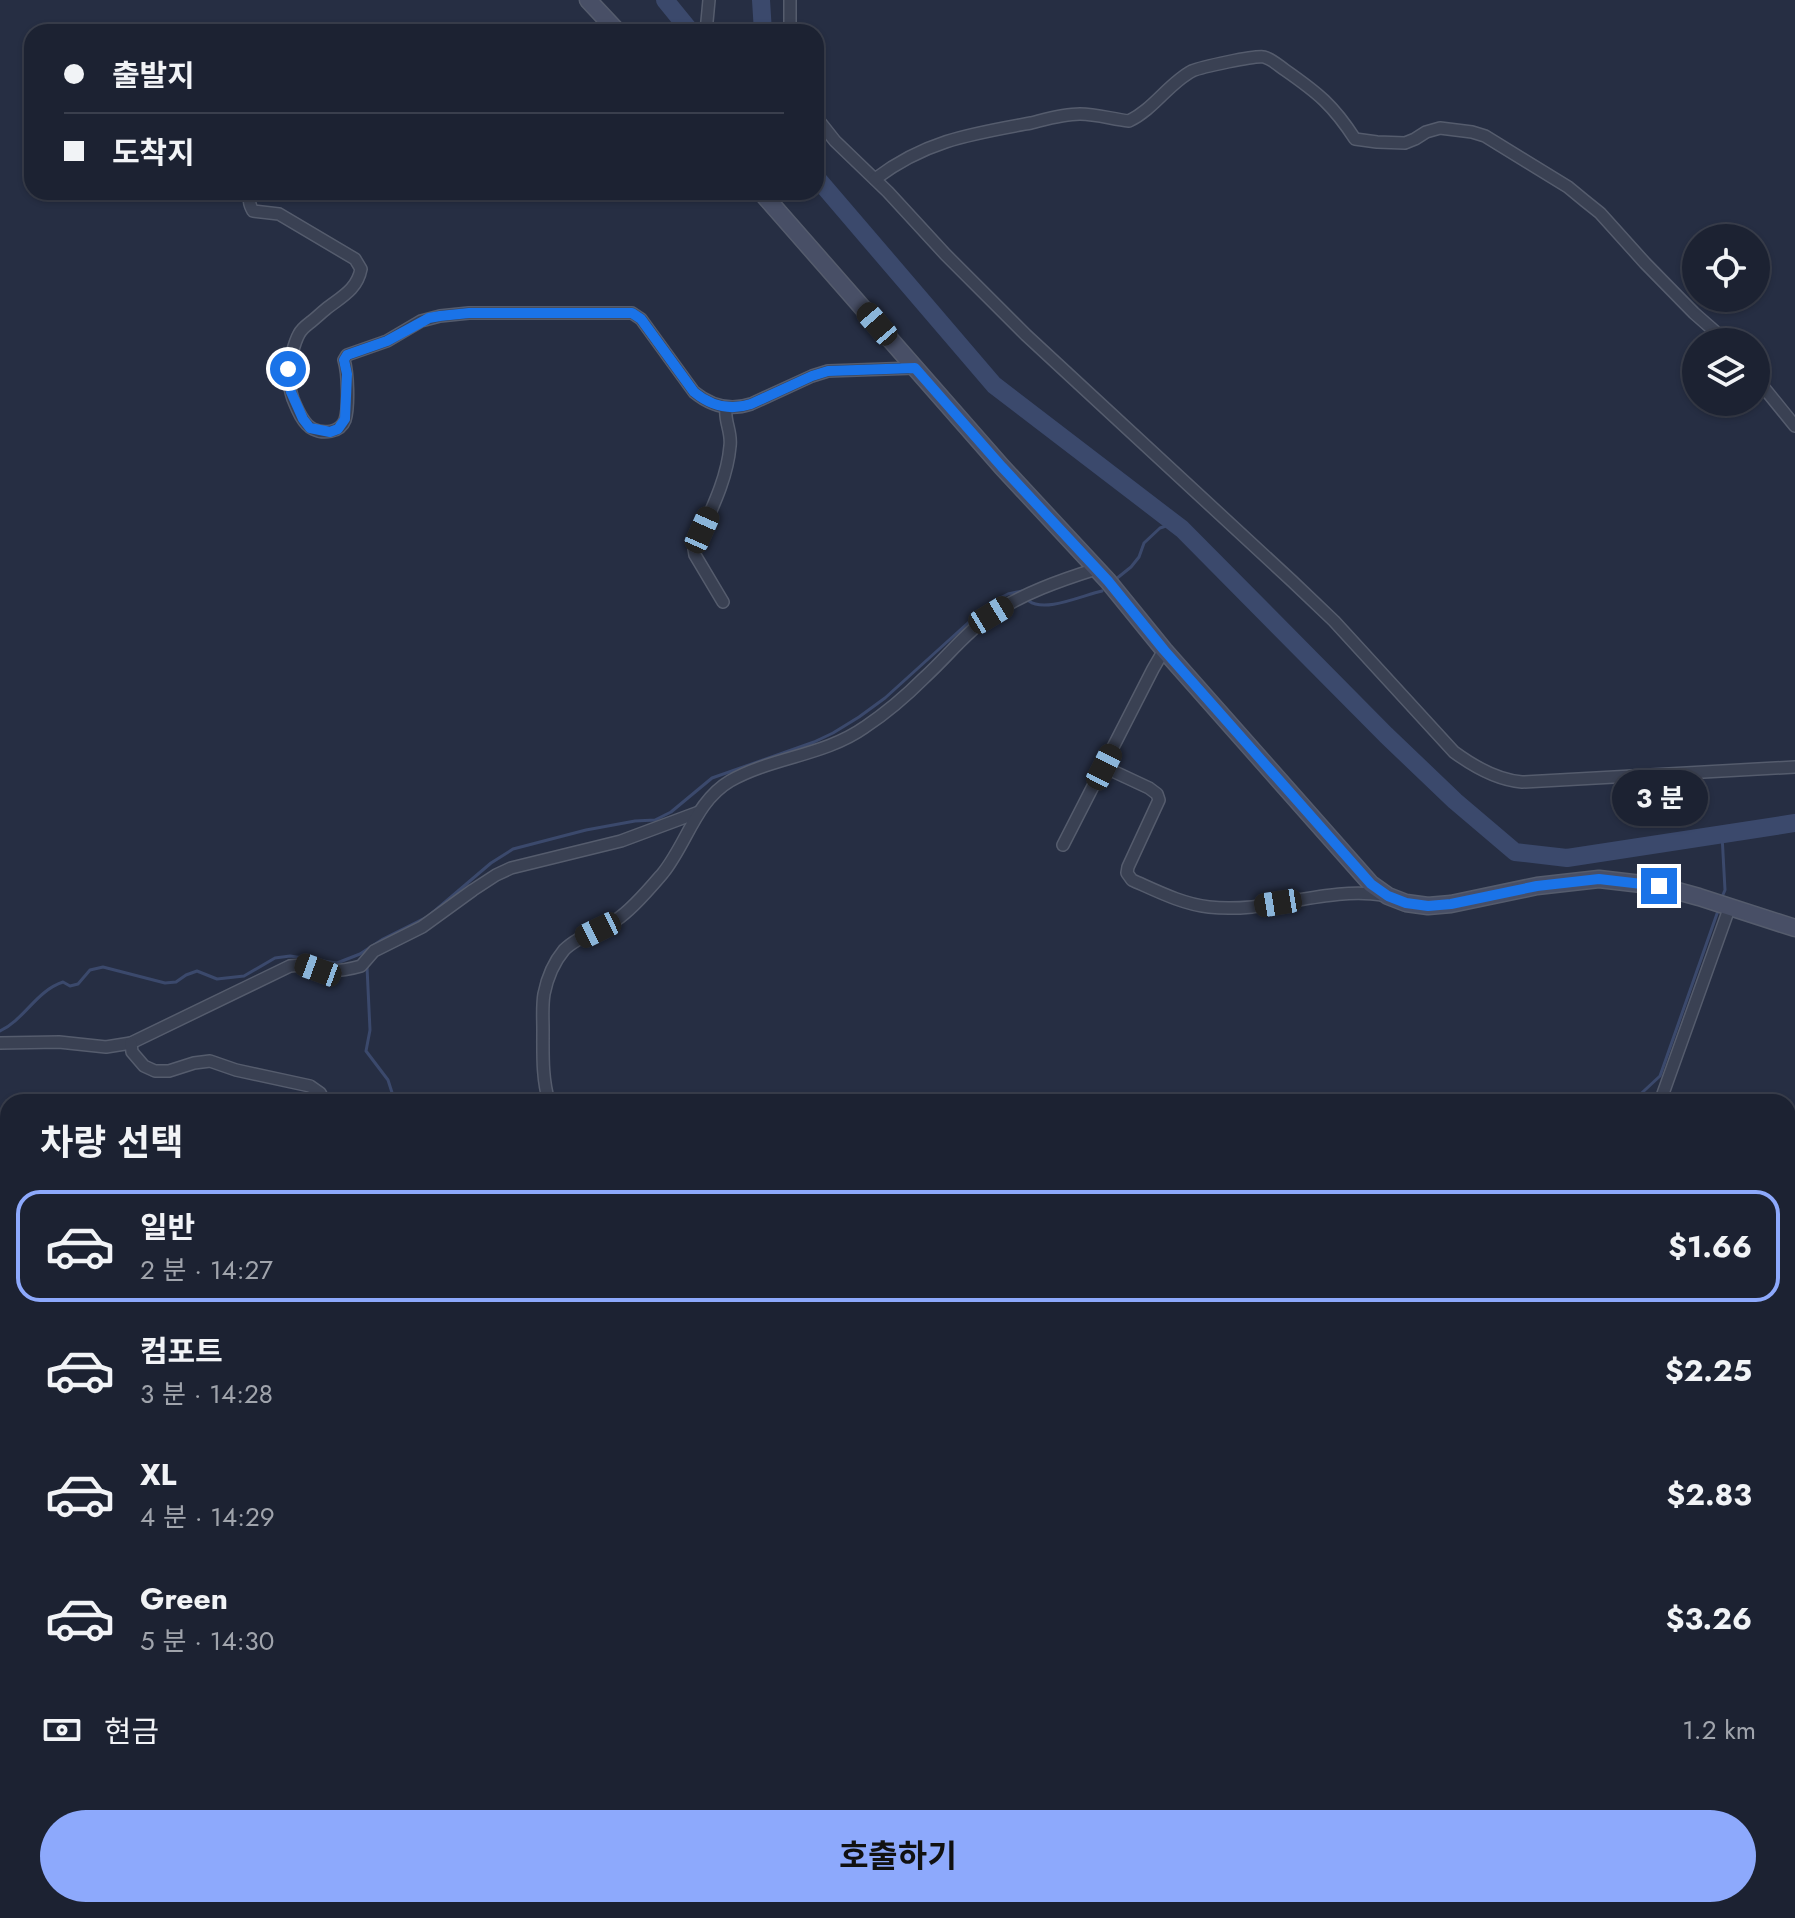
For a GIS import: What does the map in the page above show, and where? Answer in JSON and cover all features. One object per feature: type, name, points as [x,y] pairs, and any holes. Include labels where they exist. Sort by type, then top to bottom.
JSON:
[{"type":"main road","points":[[588,0],[610,24]]},
{"type":"main road","points":[[768,200],[1371,884],[1388,896],[1406,903],[1439,905],[1537,886],[1599,879],[1659,886],[1795,928]]},
{"type":"street","points":[[707,24],[709,0]]},
{"type":"street","points":[[790,0],[790,24]]},
{"type":"street","points":[[875,179],[907,157],[952,139],[1067,115],[1095,115],[1129,121],[1151,107],[1182,77],[1193,71],[1265,57],[1316,92],[1334,109],[1355,139],[1405,143],[1440,128],[1485,136],[1568,187],[1600,213],[1711,328]]},
{"type":"street","points":[[824,127],[1026,335],[1334,621],[1454,752],[1466,761],[1509,781],[1522,782],[1795,767]]},
{"type":"street","points":[[249,200],[253,211],[279,214],[355,259],[361,269],[357,283],[344,297],[326,308],[297,336],[287,376],[295,403],[310,428],[330,432],[343,424],[347,393],[344,360],[347,355],[387,341],[429,318],[469,313],[632,313],[641,319],[694,392],[726,408],[751,404],[828,371],[915,368]]},
{"type":"street","points":[[1770,395],[1795,426]]},
{"type":"street","points":[[723,602],[694,549],[728,462],[731,439],[726,408]]},
{"type":"street","points":[[547,1094],[543,1075],[544,994],[555,964],[575,941],[620,917],[655,882],[676,854],[699,812],[720,788],[745,774],[835,743],[869,725],[926,677],[971,630],[991,615],[1052,583],[1096,569]]},
{"type":"street","points":[[1063,845],[1164,650]]},
{"type":"street","points":[[1104,767],[1149,788],[1159,800],[1128,867],[1127,873],[1132,880],[1183,902],[1209,907],[1257,907],[1321,896],[1365,893],[1388,896]]},
{"type":"street","points":[[0,1043],[59,1042],[106,1047],[131,1043],[290,966],[301,964],[318,970],[332,970],[361,966],[374,951],[422,927],[485,881],[511,868],[621,841],[699,812]]},
{"type":"street","points":[[1663,1094],[1723,904]]},
{"type":"street","points":[[131,1043],[132,1052],[138,1060],[155,1071],[169,1071],[210,1061],[236,1070],[310,1086],[321,1094]]},
{"type":"waterway","points":[[665,0],[684,24]]},
{"type":"waterway","points":[[761,0],[762,24]]},
{"type":"waterway","points":[[824,186],[994,385],[1182,529],[1386,735],[1455,801],[1515,852],[1567,858],[1795,823]]},
{"type":"waterway","points":[[1116,579],[1131,567],[1144,543],[1160,528],[1169,525],[1182,529]]},
{"type":"waterway","points":[[431,914],[491,863],[513,849],[586,830],[655,820],[671,812],[712,778],[833,733],[885,698],[996,600],[1022,591]]},
{"type":"waterway","points":[[1029,601],[1054,604],[1102,591]]},
{"type":"waterway","points":[[1722,835],[1725,890],[1722,897]]},
{"type":"waterway","points":[[1641,1094],[1660,1076],[1719,908]]},
{"type":"waterway","points":[[0,1031],[17,1020],[45,992],[63,982],[70,986],[78,984],[90,970],[103,967],[165,983],[176,982],[197,971],[217,979],[244,976],[275,958],[290,956],[337,963],[360,954],[425,918]]},
{"type":"waterway","points":[[367,967],[370,1030],[366,1051],[388,1080],[392,1094]]},
{"type":"route","points":[[288,369],[291,392],[303,419],[310,428],[330,432],[338,429],[345,419],[347,374],[344,360],[347,355],[387,341],[421,321],[440,316],[469,313],[632,313],[638,315],[694,392],[726,408],[751,404],[828,371],[915,368],[1108,581],[1164,650],[1371,884],[1388,896],[1406,903],[1428,906],[1537,886],[1599,879],[1659,886]]}]
